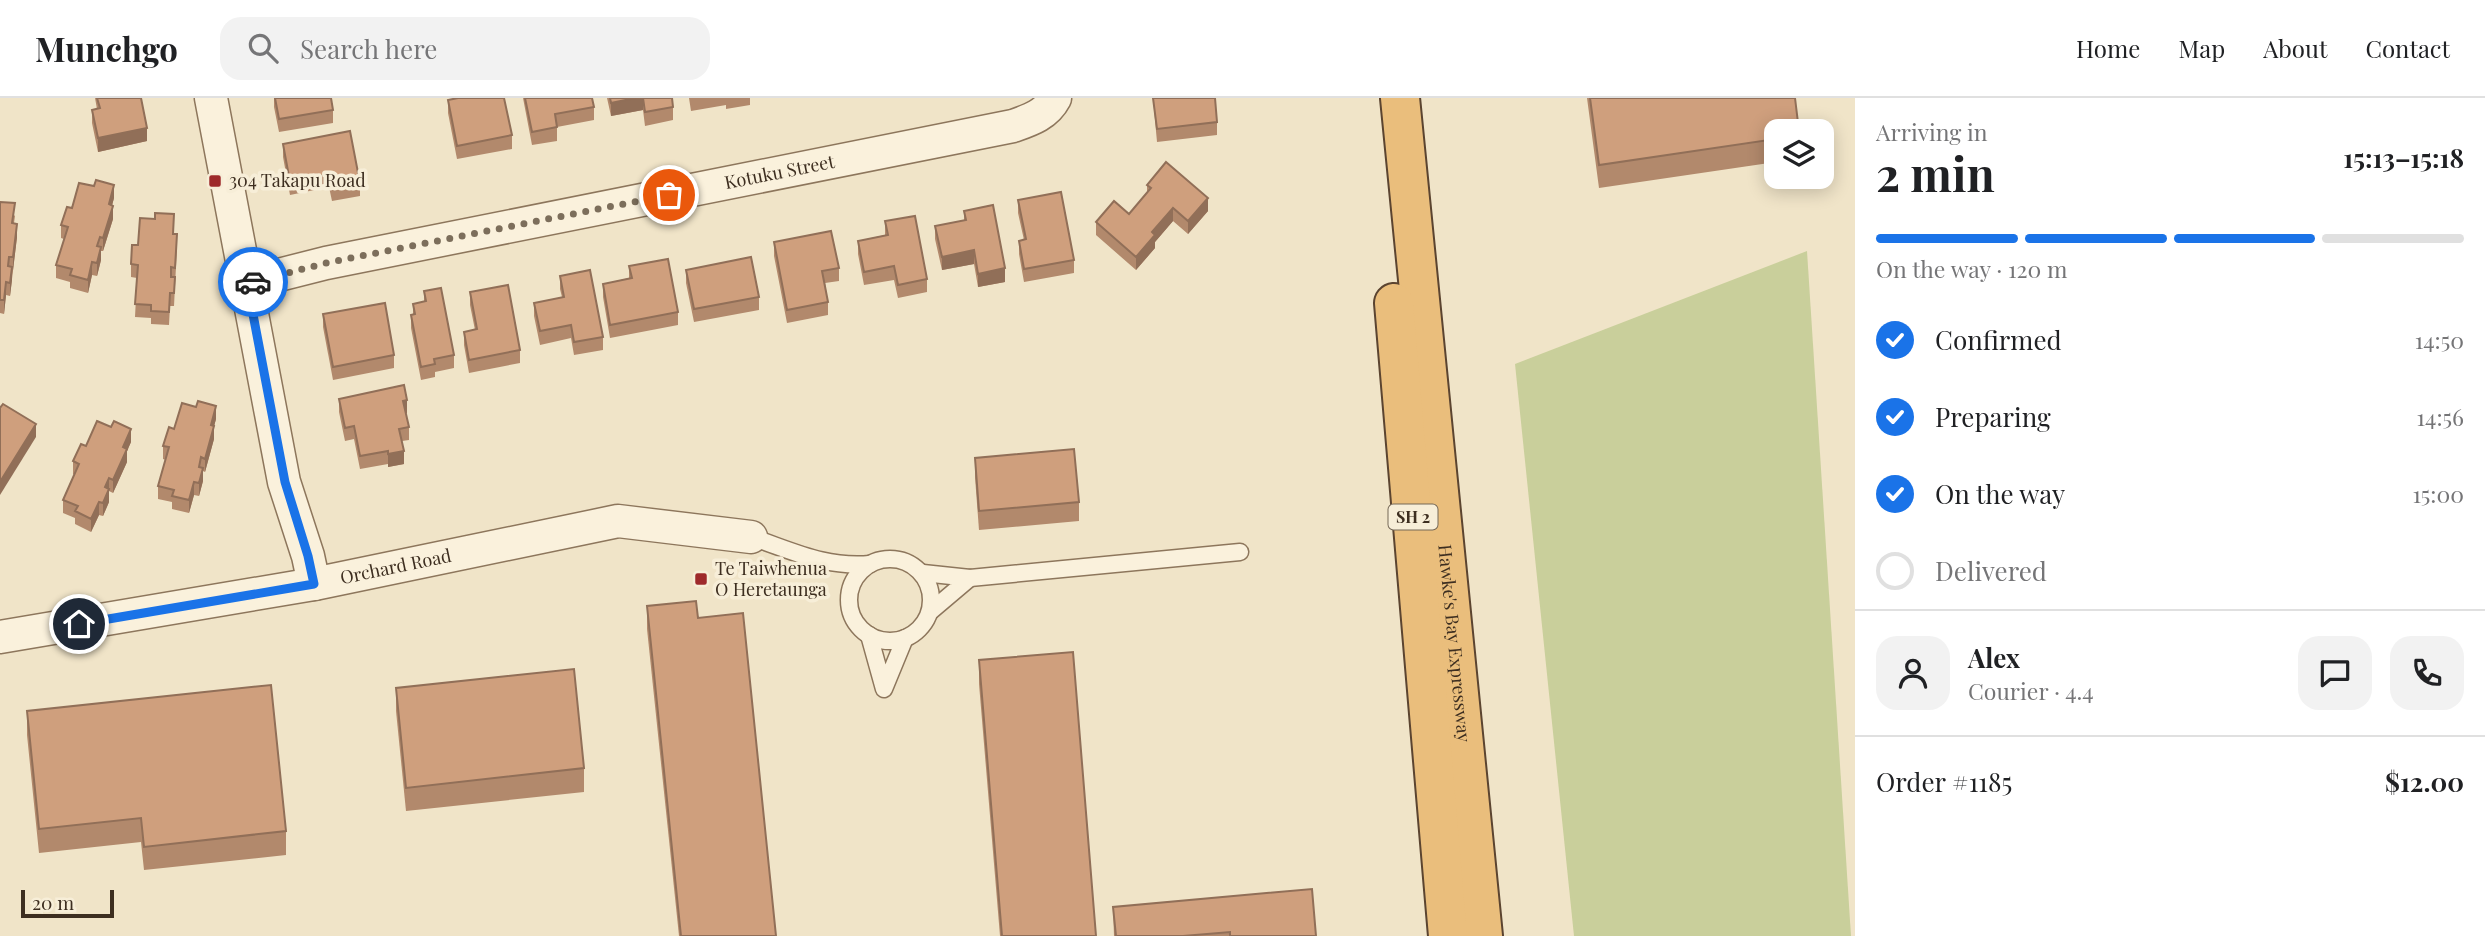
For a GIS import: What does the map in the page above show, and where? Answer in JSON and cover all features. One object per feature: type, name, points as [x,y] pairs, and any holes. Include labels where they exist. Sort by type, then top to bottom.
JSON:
[{"type":"highway","name":"Hawke's Bay Expressway","points":[[1373,98],[1389,249],[1448,936]]},
{"type":"highway","name":"Hawke's Bay Expressway","points":[[1400,98],[1483,936]]},
{"type":"street","points":[[211,98],[285,482],[314,584]]},
{"type":"street","name":"Kotuku Street","points":[[247,283],[326,263],[1013,126],[1032,120],[1050,108],[1055,98]]},
{"type":"street","name":"Orchard Road","points":[[0,637],[314,584],[618,522],[751,537]]},
{"type":"lane","points":[[751,537],[822,563],[847,566],[870,564],[888,558],[901,559],[913,565],[923,573],[930,585],[932,598],[931,611],[925,624],[915,634],[888,642],[869,635],[853,619],[849,595],[855,578],[870,564]]},
{"type":"lane","points":[[923,573],[971,578],[1240,552]]},
{"type":"lane","points":[[822,563],[837,575],[849,595]]},
{"type":"lane","points":[[931,611],[971,578]]},
{"type":"lane","points":[[869,635],[884,689],[905,638]]},
{"type":"green space","points":[[1807,251],[1851,936],[1574,936],[1515,364]]},
{"type":"building","points":[[97,98],[141,98],[147,128],[98,138],[92,110],[100,108]]},
{"type":"building","points":[[275,98],[331,98],[333,110],[279,119]]},
{"type":"building","points":[[504,98],[512,135],[457,146],[448,100]]},
{"type":"building","points":[[525,98],[592,98],[594,107],[555,114],[557,127],[532,132]]},
{"type":"building","points":[[610,98],[635,98],[611,103]]},
{"type":"building","points":[[643,98],[672,98],[673,107],[645,112]]},
{"type":"building","points":[[1153,98],[1215,98],[1217,122],[1157,129]]},
{"type":"building","points":[[1590,98],[1795,98],[1798,119],[1764,119],[1764,141],[1599,165]]},
{"type":"building","points":[[350,131],[360,183],[332,188],[329,174],[290,182],[283,144]]},
{"type":"building","points":[[1166,162],[1208,198],[1188,221],[1173,208],[1152,232],[1155,235],[1136,257],[1096,222],[1114,201],[1129,214],[1151,188],[1147,185]]},
{"type":"building","points":[[96,180],[114,185],[109,204],[113,206],[103,238],[100,237],[97,246],[101,247],[97,263],[92,262],[88,280],[70,275],[72,269],[56,265],[68,227],[61,225],[67,207],[72,208],[79,183],[94,186]]},
{"type":"building","points":[[1061,192],[1074,260],[1024,269],[1019,241],[1026,239],[1018,200]]},
{"type":"building","points":[[0,202],[15,203],[12,223],[17,224],[13,257],[9,257],[8,266],[12,267],[10,283],[6,282],[4,300],[0,300]]},
{"type":"building","points":[[993,205],[1005,268],[978,274],[974,250],[942,257],[935,226],[966,220],[964,211]]},
{"type":"building","points":[[155,213],[174,214],[173,234],[177,234],[175,268],[171,267],[171,277],[175,277],[174,293],[170,293],[169,312],[151,311],[151,305],[135,304],[138,265],[131,264],[132,245],[138,245],[140,218],[155,219]]},
{"type":"building","points":[[915,216],[927,279],[898,285],[894,266],[864,272],[858,241],[888,235],[885,221]]},
{"type":"building","points":[[831,231],[839,268],[822,271],[828,302],[787,310],[774,242]]},
{"type":"building","points":[[751,257],[759,297],[694,309],[686,270]]},
{"type":"building","points":[[668,259],[678,312],[610,325],[603,284],[632,278],[629,266]]},
{"type":"building","points":[[590,270],[603,337],[574,342],[571,325],[540,331],[534,303],[564,297],[560,276]]},
{"type":"building","points":[[508,285],[520,350],[469,360],[464,332],[477,329],[470,292]]},
{"type":"building","points":[[441,288],[454,355],[434,359],[435,364],[421,367],[411,315],[415,314],[413,304],[426,301],[424,291]]},
{"type":"building","points":[[385,303],[394,355],[333,367],[323,314]]},
{"type":"building","points":[[404,385],[407,400],[403,401],[409,427],[399,429],[404,451],[360,456],[354,426],[345,428],[339,399]]},
{"type":"building","points":[[198,401],[216,406],[211,425],[214,426],[205,459],[201,457],[199,467],[203,468],[199,483],[194,482],[189,500],[172,496],[174,490],[158,486],[169,447],[163,446],[169,427],[174,429],[182,403],[196,407]]},
{"type":"building","points":[[3,404],[36,424],[0,482],[0,408]]},
{"type":"building","points":[[97,421],[111,427],[114,421],[131,429],[123,447],[127,449],[113,480],[109,478],[105,487],[109,489],[103,503],[99,502],[91,519],[75,511],[78,506],[63,500],[79,464],[73,461],[81,444],[86,446]]},
{"type":"building","points":[[1074,449],[1079,502],[979,511],[975,458]]},
{"type":"building","points":[[696,601],[698,618],[743,613],[776,936],[681,936],[647,606]]},
{"type":"building","points":[[1073,652],[1096,936],[1002,936],[979,660]]},
{"type":"building","points":[[574,669],[584,768],[406,788],[396,688]]},
{"type":"building","points":[[271,685],[286,831],[144,847],[141,818],[39,829],[27,711]]},
{"type":"building","points":[[1312,889],[1316,936],[1230,936],[1230,932],[1183,936],[1116,936],[1113,907]]},
{"type":"way so far","points":[[253,282],[326,263],[669,195]]},
{"type":"place","name":"304 Takapu Road","points":[[215,181]]},
{"type":"place","name":"Te Taiwhenua O Heretaunga","points":[[701,579]]},
{"type":"route","points":[[79,624],[314,584],[285,482],[247,283],[253,282]]}]
